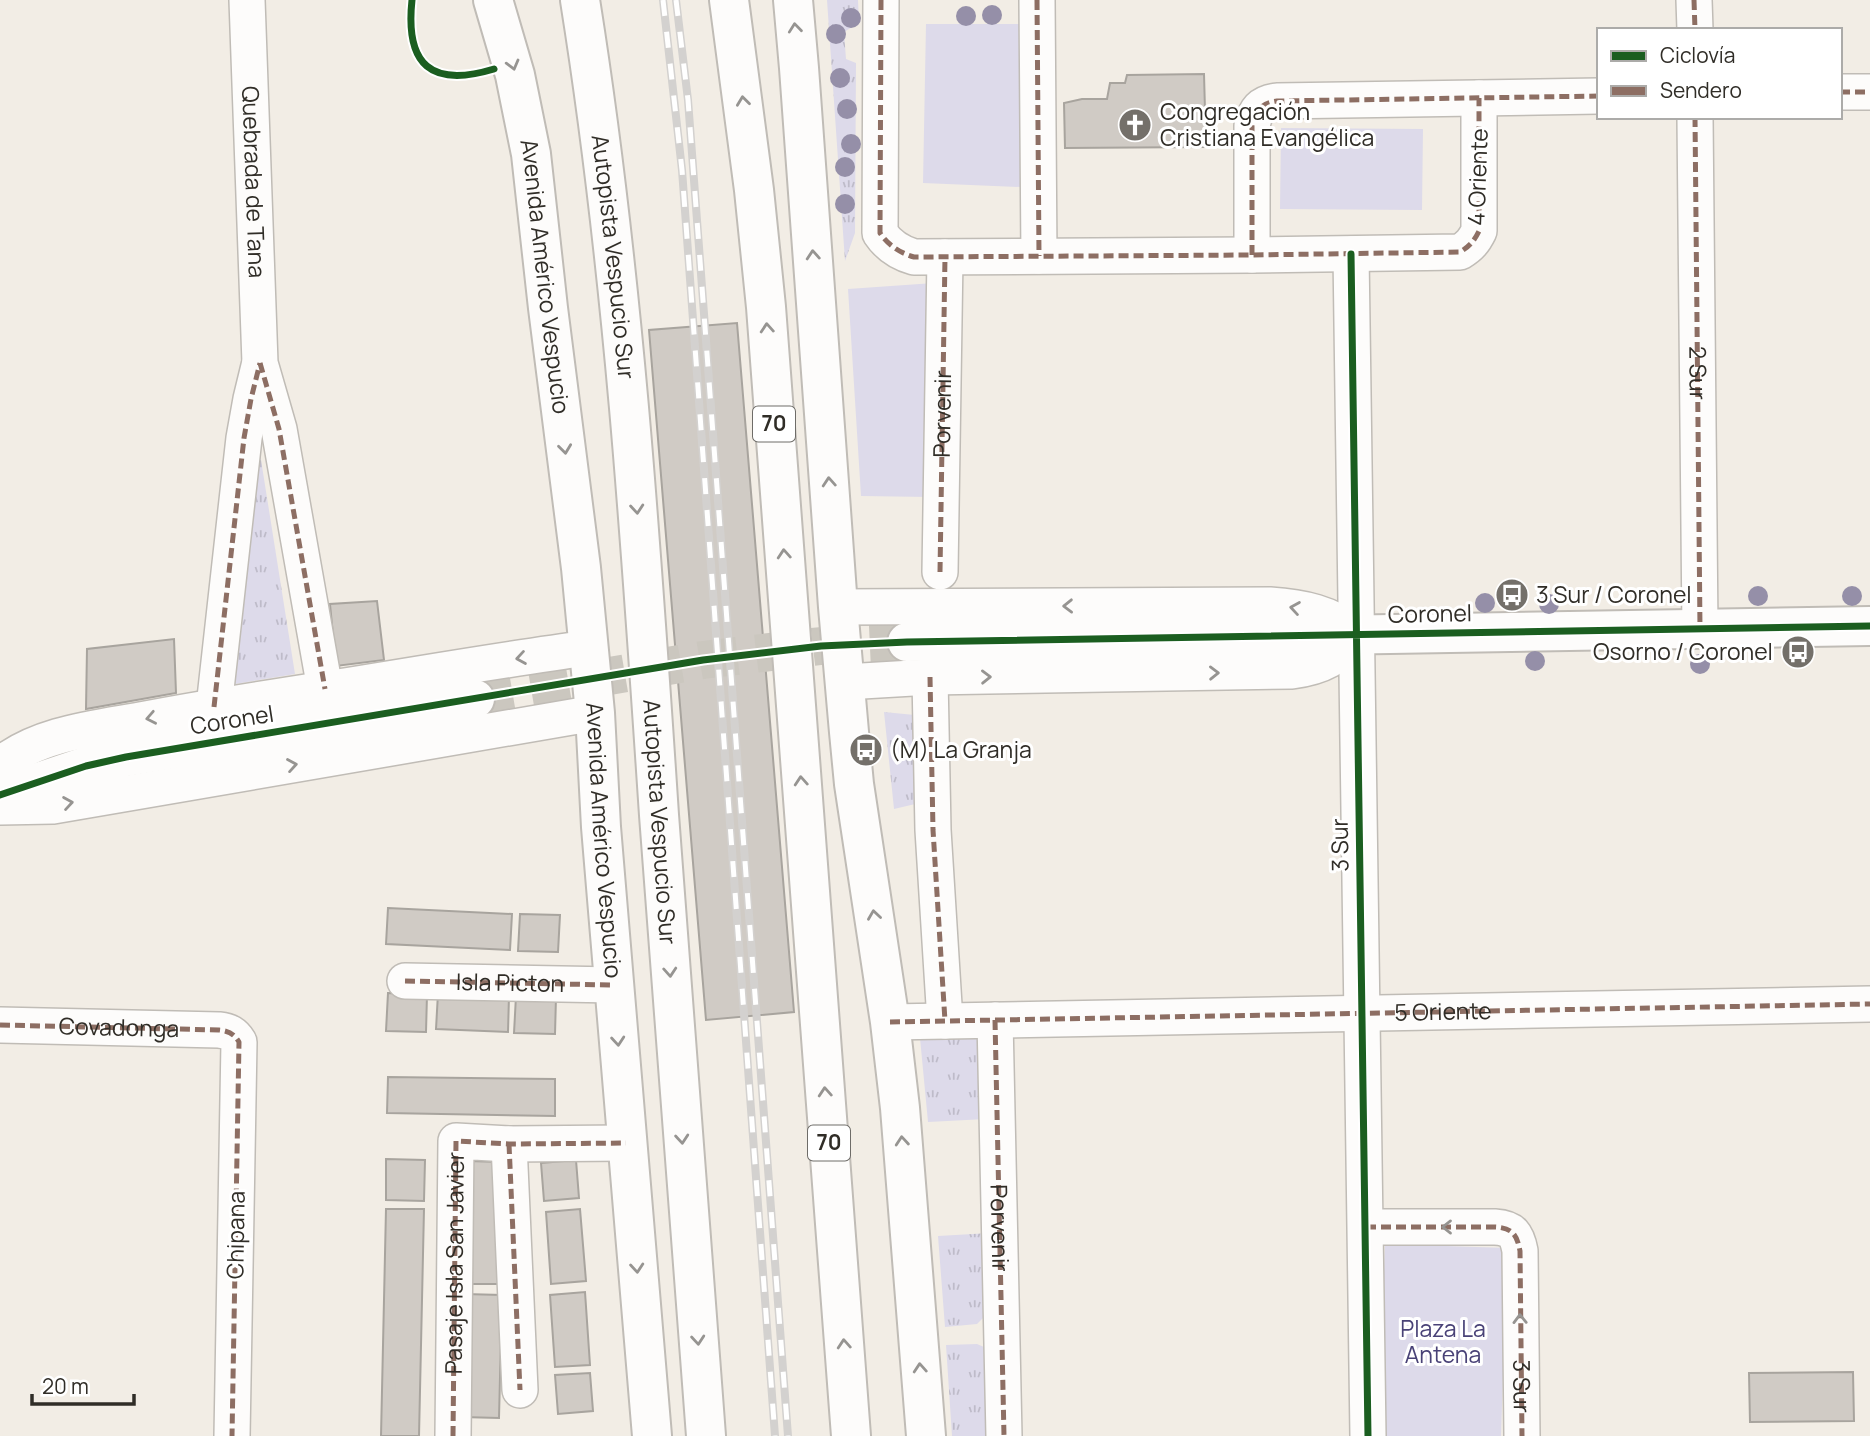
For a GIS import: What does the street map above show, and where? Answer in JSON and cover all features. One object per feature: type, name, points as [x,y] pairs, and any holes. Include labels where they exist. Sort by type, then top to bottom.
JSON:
[{"type":"main road","name":"Avenida Américo Vespucio","points":[[493,0],[515,75],[531,154],[580,568],[595,713],[600,827],[652,1436]]},
{"type":"main road","points":[[554,0],[601,148]]},
{"type":"main road","name":"Autopista Vespucio Sur","points":[[580,0],[615,268],[644,587],[677,1079],[706,1436]]},
{"type":"main road","name":"70","points":[[730,0],[766,307],[851,1436]]},
{"type":"main road","points":[[793,0],[838,607],[854,784],[890,1022],[910,1226],[926,1436]]},
{"type":"main road","name":"Coronel","points":[[907,642],[1870,626]]},
{"type":"main road","name":"Coronel","points":[[0,795],[61,774],[126,757],[475,699]]},
{"type":"street","name":"Quebrada de Tana","points":[[247,0],[260,363],[279,429],[325,689]]},
{"type":"street","name":"4 Oriente","points":[[881,0],[878,222],[880,233],[889,244],[914,257],[1460,252],[1474,241],[1479,231],[1479,98]]},
{"type":"street","points":[[1037,0],[1039,256]]},
{"type":"street","points":[[1695,0],[1695,28]]},
{"type":"street","points":[[1842,92],[1870,92]]},
{"type":"street","name":"4 Oriente","points":[[1252,255],[1252,126],[1258,108],[1267,103],[1597,96]]},
{"type":"street","name":"2 Sur","points":[[1695,119],[1700,629]]},
{"type":"street","name":"3 Sur","points":[[1351,254],[1368,1436]]},
{"type":"street","name":"Porvenir","points":[[940,572],[945,257]]},
{"type":"street","name":"Quebrada de Tana","points":[[214,707],[244,438],[260,363]]},
{"type":"street","name":"Coronel","points":[[838,607],[1270,605],[1297,607],[1319,613],[1344,624],[1357,634],[1343,650],[1327,662],[1292,671],[930,677],[845,682]]},
{"type":"street","name":"Coronel","points":[[0,765],[25,748],[64,736],[214,707],[588,648]]},
{"type":"street","points":[[930,677],[933,830],[945,1021]]},
{"type":"street","points":[[0,807],[63,804],[595,713]]},
{"type":"street","name":"Isla Picton","points":[[405,981],[614,985]]},
{"type":"street","name":"5 Oriente","points":[[890,1022],[1870,1004]]},
{"type":"street","name":"Porvenir","points":[[995,1020],[1004,1436]]},
{"type":"street","name":"Covadonga","points":[[0,1025],[219,1030],[235,1035]]},
{"type":"street","name":"Chipana","points":[[232,1436],[240,1049],[235,1035]]},
{"type":"street","name":"Pasaje Isla San Javier","points":[[453,1436],[456,1141],[509,1144],[626,1143]]},
{"type":"street","points":[[509,1144],[520,1390]]},
{"type":"street","name":"3 Sur","points":[[1366,1227],[1496,1227],[1506,1228],[1514,1233],[1520,1251],[1522,1436]]},
{"type":"green space","points":[[827,0],[858,0],[859,23],[844,32],[846,59],[856,63],[855,233],[845,261]]},
{"type":"green space","points":[[926,24],[1024,24],[1021,187],[923,183]]},
{"type":"green space","points":[[1281,128],[1423,129],[1422,210],[1280,209]]},
{"type":"green space","points":[[934,283],[930,497],[861,496],[848,289]]},
{"type":"green space","points":[[255,422],[295,674],[235,684]]},
{"type":"green space","points":[[884,712],[925,716],[928,801],[894,809]]},
{"type":"green space","points":[[976,1036],[983,1049],[986,1119],[928,1122],[920,1038]]},
{"type":"green space","points":[[990,1233],[989,1312],[977,1324],[945,1327],[938,1236]]},
{"type":"green space","name":"Plaza La Antena","points":[[1385,1244],[1507,1248],[1501,1436],[1378,1436]]},
{"type":"green space","points":[[977,1344],[991,1350],[993,1436],[952,1436],[946,1345]]},
{"type":"building","name":"Congregación Cristiana Evangélica","points":[[1204,74],[1206,147],[1065,148],[1064,103],[1082,99],[1107,99],[1110,83],[1125,83],[1127,75]]},
{"type":"building","points":[[737,323],[794,1012],[706,1020],[649,330]]},
{"type":"building","points":[[377,601],[384,660],[336,666],[330,604]]},
{"type":"building","points":[[174,639],[176,693],[86,709],[87,649]]},
{"type":"building","points":[[388,908],[512,914],[510,950],[386,944]]},
{"type":"building","points":[[520,914],[560,915],[558,952],[518,951]]},
{"type":"building","points":[[388,993],[427,995],[426,1032],[386,1031]]},
{"type":"building","points":[[438,993],[509,996],[508,1032],[436,1029]]},
{"type":"building","points":[[516,996],[556,997],[555,1034],[514,1033]]},
{"type":"building","points":[[388,1077],[555,1079],[555,1116],[387,1113]]},
{"type":"building","points":[[386,1159],[425,1160],[424,1201],[386,1200]]},
{"type":"building","points":[[576,1160],[579,1198],[544,1201],[541,1163]]},
{"type":"building","points":[[467,1161],[504,1162],[502,1284],[464,1284]]},
{"type":"building","points":[[386,1209],[424,1209],[419,1436],[381,1436]]},
{"type":"building","points":[[580,1209],[586,1281],[551,1284],[546,1212]]},
{"type":"building","points":[[585,1292],[590,1365],[555,1367],[550,1295]]},
{"type":"building","points":[[464,1294],[502,1295],[499,1418],[462,1417]]},
{"type":"building","points":[[1853,1372],[1854,1421],[1750,1422],[1749,1373]]},
{"type":"building","points":[[590,1373],[593,1411],[558,1414],[555,1375]]},
{"type":"tunnel","points":[[475,699],[703,660],[821,646],[907,642]]},
{"type":"railway","points":[[663,0],[682,170],[775,1436]]},
{"type":"railway","points":[[676,0],[688,100],[788,1436]]},
{"type":"marked path","points":[[881,0],[880,233],[895,248],[914,257],[1460,252],[1471,243],[1479,231],[1479,98]]},
{"type":"marked path","points":[[1037,0],[1039,256]]},
{"type":"marked path","points":[[1694,0],[1695,28]]},
{"type":"marked path","points":[[1842,92],[1870,92]]},
{"type":"marked path","points":[[1252,255],[1252,126],[1257,112],[1267,104],[1277,101],[1597,96]]},
{"type":"marked path","points":[[1695,119],[1700,629]]},
{"type":"marked path","points":[[940,572],[945,257]]},
{"type":"marked path","points":[[260,363],[279,429],[325,689]]},
{"type":"marked path","points":[[214,707],[244,438],[260,363]]},
{"type":"marked path","points":[[930,677],[933,830],[945,1021]]},
{"type":"marked path","points":[[405,981],[614,985]]},
{"type":"marked path","points":[[890,1022],[1870,1004]]},
{"type":"marked path","points":[[995,1020],[1004,1436]]},
{"type":"marked path","points":[[0,1025],[219,1030],[231,1033],[239,1042],[232,1436]]},
{"type":"marked path","points":[[453,1436],[456,1141],[509,1144],[626,1143]]},
{"type":"marked path","points":[[509,1144],[520,1390]]},
{"type":"marked path","points":[[1366,1227],[1495,1227],[1513,1233],[1520,1251],[1522,1436]]},
{"type":"cycle path","points":[[412,0],[413,41],[418,55],[427,66],[439,73],[454,75],[494,69]]},
{"type":"cycle path","points":[[1351,254],[1368,1436]]},
{"type":"cycle path","points":[[0,795],[86,766],[126,757],[703,660],[821,646],[907,642],[1870,626]]},
{"type":"place","name":"Congregación Cristiana Evangélica","points":[[1135,125]]},
{"type":"place","name":"3 Sur / Coronel","points":[[1512,595]]},
{"type":"place","name":"Osorno / Coronel","points":[[1798,652]]},
{"type":"place","name":"(M) La Granja","points":[[866,750]]}]
